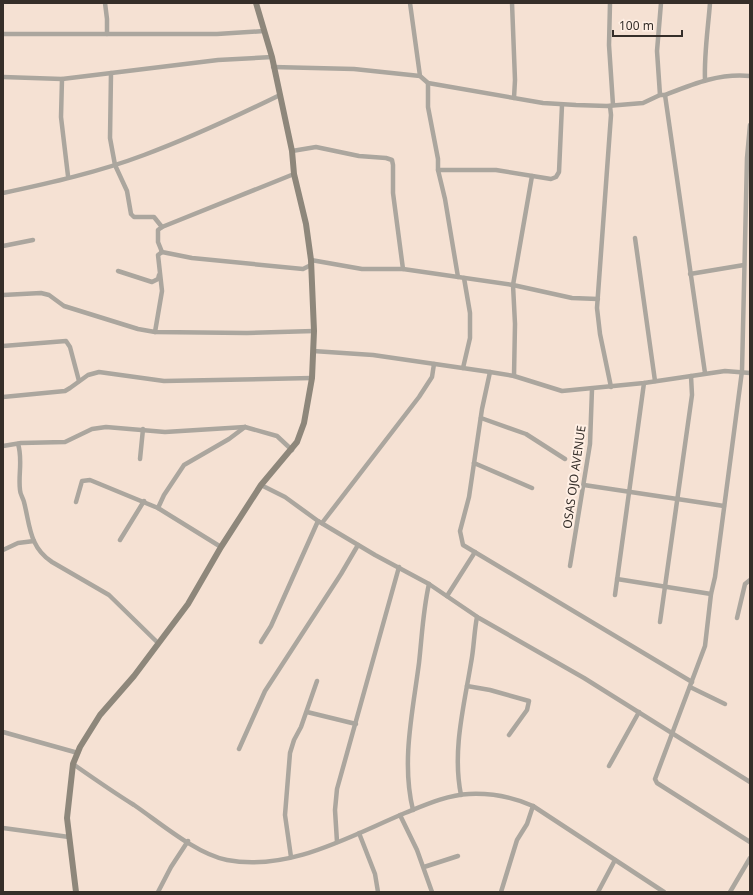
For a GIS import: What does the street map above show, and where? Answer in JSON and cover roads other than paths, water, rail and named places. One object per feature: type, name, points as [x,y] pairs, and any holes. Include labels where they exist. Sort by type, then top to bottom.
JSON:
[{"type":"street","points":[[105,3],[107,34]]},
{"type":"street","points":[[76,892],[67,813],[73,764],[78,753],[100,715],[134,676],[188,604],[221,547],[261,485],[292,450],[297,442],[304,423],[312,378],[314,331],[311,263],[306,224],[294,174],[292,151],[272,57],[256,3]]},
{"type":"street","points":[[410,3],[420,76]]},
{"type":"street","points":[[512,3],[516,80],[514,98]]},
{"type":"street","points":[[610,3],[609,44],[612,105],[598,299],[600,334],[611,387]]},
{"type":"street","points":[[661,3],[657,51],[662,95],[705,373]]},
{"type":"street","points":[[704,80],[704,58],[710,3]]},
{"type":"street","points":[[3,34],[218,34],[264,31]]},
{"type":"street","points":[[3,77],[62,79],[218,60],[272,57]]},
{"type":"street","points":[[273,67],[354,69],[420,76],[428,83],[562,105],[612,105],[643,103],[704,80],[735,74],[750,76]]},
{"type":"street","points":[[111,73],[110,138],[115,165],[127,191],[132,217],[154,217],[162,227]]},
{"type":"street","points":[[62,79],[61,117],[68,176]]},
{"type":"street","points":[[428,83],[428,107],[458,277]]},
{"type":"street","points":[[3,193],[115,165],[202,131],[280,95]]},
{"type":"street","points":[[438,170],[496,170],[551,179],[556,177],[559,172],[562,105]]},
{"type":"street","points":[[750,125],[744,265],[742,371],[715,577],[711,594],[705,646],[656,777],[657,782],[750,842]]},
{"type":"street","points":[[292,151],[316,147],[359,156],[386,158],[392,160],[394,165],[392,193],[403,269]]},
{"type":"street","points":[[162,252],[157,235],[158,230],[162,227],[294,174]]},
{"type":"street","points":[[514,376],[515,324],[513,285],[532,176]]},
{"type":"street","points":[[635,238],[655,381]]},
{"type":"street","points":[[3,246],[33,240]]},
{"type":"street","points":[[162,252],[192,258],[303,269],[311,263],[362,269],[403,269],[513,285],[572,298],[598,299]]},
{"type":"street","points":[[155,332],[162,291],[158,255],[162,252]]},
{"type":"street","points":[[690,274],[744,265]]},
{"type":"street","points":[[118,271],[152,282],[158,279],[159,271]]},
{"type":"street","points":[[463,368],[470,338],[470,313],[464,278]]},
{"type":"street","points":[[3,295],[41,293],[48,295],[64,306],[138,329],[155,332],[247,333],[314,331]]},
{"type":"street","points":[[3,346],[66,342],[70,347],[79,381]]},
{"type":"street","points":[[313,351],[372,355],[490,372],[514,376],[562,391],[644,383],[705,373],[742,371],[750,373]]},
{"type":"street","points":[[261,642],[271,626],[320,522],[419,397],[432,377],[434,364]]},
{"type":"street","points":[[3,397],[65,390],[88,375],[99,372],[164,381],[312,378]]},
{"type":"street","points":[[490,372],[481,418],[469,497],[460,531],[463,545],[691,685],[725,704]]},
{"type":"street","points":[[660,622],[692,395],[692,376]]},
{"type":"street","points":[[614,594],[644,383]]},
{"type":"street","name":"OSAS OJO AVENUE","points":[[570,566],[590,444],[592,389]]},
{"type":"street","points":[[481,418],[526,434],[565,459]]},
{"type":"street","points":[[3,446],[64,442],[92,429],[106,427],[165,432],[245,427],[277,436],[292,450]]},
{"type":"street","points":[[158,508],[164,495],[184,465],[229,439],[245,427]]},
{"type":"street","points":[[140,459],[143,430]]},
{"type":"street","points":[[18,444],[20,457],[20,491],[24,502],[26,521],[34,541],[46,558],[109,595],[158,643]]},
{"type":"street","points":[[474,463],[532,488]]},
{"type":"street","points":[[76,502],[83,480],[101,484],[158,508],[221,547]]},
{"type":"street","points":[[261,485],[285,497],[320,522],[358,545],[429,584],[477,617],[584,678],[750,782]]},
{"type":"street","points":[[584,485],[724,506]]},
{"type":"street","points":[[120,540],[144,502]]},
{"type":"street","points":[[3,550],[18,543],[34,541]]},
{"type":"street","points":[[239,749],[265,691],[341,574],[358,545]]},
{"type":"street","points":[[447,596],[475,552]]},
{"type":"street","points":[[337,842],[335,810],[337,789],[400,567]]},
{"type":"street","points":[[617,579],[711,594]]},
{"type":"street","points":[[736,618],[745,584],[750,580]]},
{"type":"street","points":[[414,810],[408,779],[409,734],[419,664],[424,605],[429,584]]},
{"type":"street","points":[[461,795],[459,742],[463,702],[467,686],[477,617]]},
{"type":"street","points":[[291,857],[285,815],[287,778],[292,745],[307,712],[317,682]]},
{"type":"street","points":[[467,686],[490,690],[529,701],[527,710],[509,735]]},
{"type":"street","points":[[307,712],[356,724]]},
{"type":"street","points":[[609,766],[639,712]]},
{"type":"street","points":[[3,732],[78,753]]},
{"type":"street","points":[[73,764],[188,842],[225,860],[254,862],[291,857],[315,851],[400,815],[447,798],[461,795],[489,794],[520,800],[533,806],[664,892]]},
{"type":"street","points":[[501,892],[517,840],[527,824],[533,806]]},
{"type":"street","points":[[400,815],[424,867],[432,892]]},
{"type":"street","points":[[3,828],[69,837]]},
{"type":"street","points":[[359,832],[375,874],[378,892]]},
{"type":"street","points":[[158,892],[171,867],[188,842]]},
{"type":"street","points":[[424,867],[458,856]]},
{"type":"street","points":[[730,892],[750,858]]},
{"type":"street","points":[[598,892],[615,860]]}]
